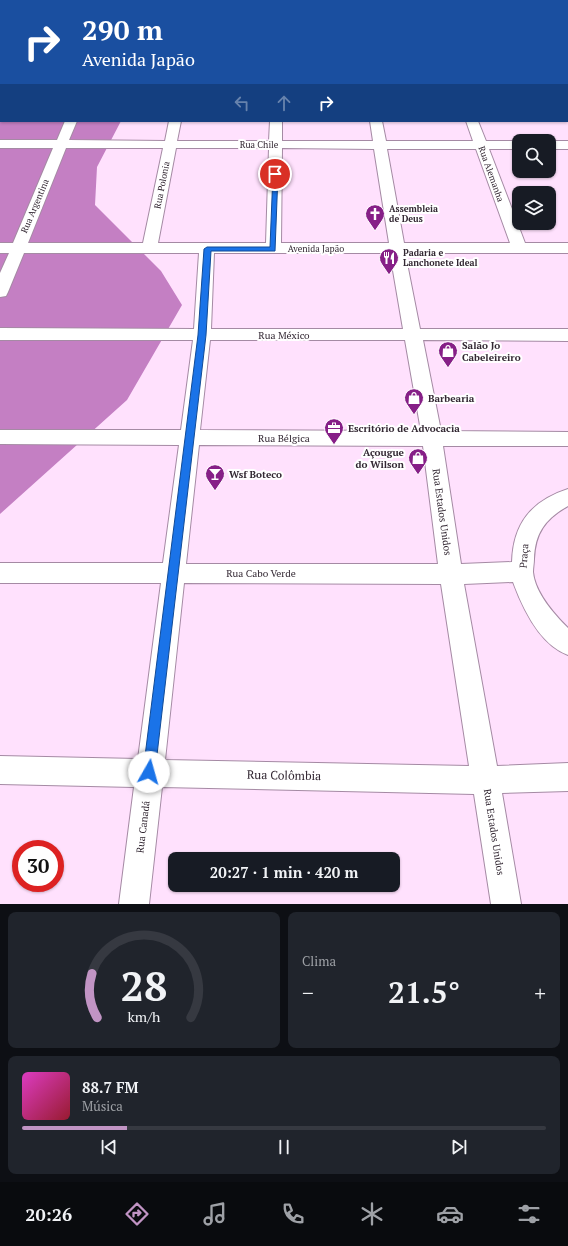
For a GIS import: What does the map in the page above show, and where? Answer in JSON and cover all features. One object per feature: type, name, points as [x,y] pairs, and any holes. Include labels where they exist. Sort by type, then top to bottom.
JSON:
[{"type":"street","name":"Rua Argentina","points":[[0,292],[71,122]]},
{"type":"street","name":"Rua Polonia","points":[[149,249],[175,122]]},
{"type":"street","points":[[273,249],[276,122]]},
{"type":"street","name":"Rua Estados Unidos","points":[[376,122],[412,335],[432,438],[451,574],[506,904]]},
{"type":"street","name":"Rua Alemanha","points":[[472,122],[519,248]]},
{"type":"street","name":"Rua Chile","points":[[0,144],[512,145]]},
{"type":"street","points":[[556,145],[568,145]]},
{"type":"street","name":"Avenida Japão","points":[[0,248],[568,248]]},
{"type":"street","name":"Rua Canadá","points":[[134,904],[202,335],[207,249]]},
{"type":"street","name":"Rua México","points":[[0,334],[568,335]]},
{"type":"street","name":"Rua Bélgica","points":[[0,437],[568,439]]},
{"type":"street","name":"Praça","points":[[568,497],[561,499],[544,510],[531,526],[524,544],[522,572],[529,592],[544,618],[568,644]]},
{"type":"street","name":"Rua Cabo Verde","points":[[0,573],[451,574],[522,572]]},
{"type":"street","name":"Rua Colômbia","points":[[0,770],[485,780],[568,777]]},
{"type":"shaded area","points":[[0,122],[120,122],[97,167],[95,205],[161,271],[182,305],[127,400],[0,514]]},
{"type":"place","name":"Assembleia de Deus","points":[[375,231]]},
{"type":"place","name":"Padaria e Lanchonete Ideal","points":[[389,275]]},
{"type":"place","name":"Salão Jo Cabeleireiro","points":[[448,368]]},
{"type":"place","name":"Barbearia","points":[[414,415]]},
{"type":"place","name":"Escritório de Advocacia","points":[[334,445]]},
{"type":"place","name":"Açougue do Wilson","points":[[418,475]]},
{"type":"place","name":"Wsf Boteco","points":[[215,491]]},
{"type":"route","points":[[149,772],[202,335],[207,249],[273,249],[275,174]]}]
